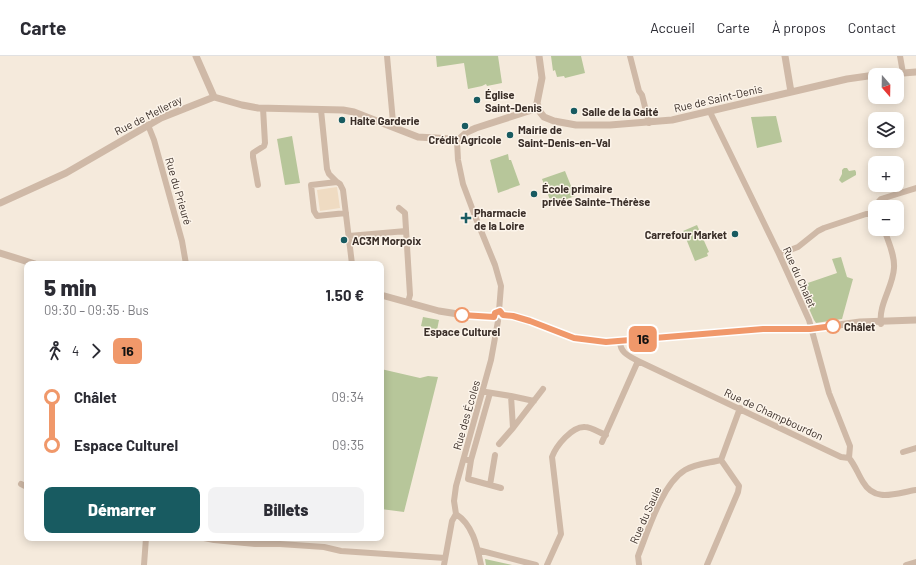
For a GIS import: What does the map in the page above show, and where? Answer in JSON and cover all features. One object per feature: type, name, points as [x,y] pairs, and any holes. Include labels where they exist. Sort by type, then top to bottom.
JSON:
[{"type":"street","points":[[197,56],[214,97],[242,105],[263,108],[343,110],[354,112],[418,137],[452,139],[457,141]]},
{"type":"street","points":[[387,56],[393,122],[392,127]]},
{"type":"street","points":[[457,141],[467,132],[476,128],[538,108],[537,98],[542,78],[539,56]]},
{"type":"street","points":[[630,56],[638,90],[642,95],[648,123]]},
{"type":"street","points":[[785,56],[791,92]]},
{"type":"street","points":[[900,56],[902,68]]},
{"type":"street","points":[[904,73],[916,72]]},
{"type":"street","name":"Rue de Saint-Denis","points":[[538,108],[544,117],[567,124],[594,126],[648,123],[672,120],[710,112],[791,92],[868,76]]},
{"type":"street","name":"Rue de Melleray","points":[[0,203],[66,173],[148,125],[173,113],[214,97]]},
{"type":"street","points":[[258,185],[253,153],[264,146],[265,143],[263,108]]},
{"type":"street","points":[[321,110],[327,169],[329,174],[340,184],[343,190],[352,261]]},
{"type":"street","name":"Rue du Chalet","points":[[710,112],[779,254],[809,320],[810,329],[829,393],[850,446],[849,458]]},
{"type":"street","name":"Rue du Prieuré","points":[[148,125],[154,140],[182,241],[185,261]]},
{"type":"street","points":[[457,141],[458,161],[463,184],[474,216],[495,265],[501,286],[501,313]]},
{"type":"street","points":[[337,182],[311,185],[314,211],[317,216],[346,213]]},
{"type":"street","points":[[880,200],[913,189]]},
{"type":"street","points":[[399,208],[405,213],[410,295],[408,302]]},
{"type":"street","points":[[779,254],[798,247],[824,228],[868,214]]},
{"type":"street","points":[[349,236],[406,231]]},
{"type":"street","points":[[881,323],[882,311],[895,262],[886,236]]},
{"type":"street","points":[[0,254],[24,261]]},
{"type":"street","points":[[384,296],[430,309],[455,314],[496,319],[495,313],[501,313],[530,321],[574,338],[594,341],[620,341],[763,329],[810,329],[860,322],[881,323],[916,320]]},
{"type":"street","name":"Rue des Écoles","points":[[456,514],[454,501],[456,486],[486,392],[496,319]]},
{"type":"street","name":"Rue de Champbourdon","points":[[620,341],[620,347],[623,352],[638,360],[841,457],[849,458]]},
{"type":"street","points":[[602,442],[638,360]]},
{"type":"street","points":[[499,444],[544,389]]},
{"type":"street","points":[[501,488],[468,480],[486,392],[534,402]]},
{"type":"street","points":[[511,396],[513,428]]},
{"type":"street","points":[[707,565],[738,492],[739,486],[721,460],[740,408]]},
{"type":"street","points":[[547,565],[561,534],[552,457],[569,433],[576,429],[585,427],[606,435]]},
{"type":"street","points":[[903,452],[916,448]]},
{"type":"street","points":[[490,485],[494,455]]},
{"type":"street","points":[[464,458],[471,460]]},
{"type":"street","points":[[849,458],[863,483],[874,494],[882,496],[916,490]]},
{"type":"street","name":"Rue du Saule","points":[[639,564],[638,556],[661,500],[672,481],[685,470],[721,460]]},
{"type":"street","points":[[226,541],[248,544],[324,547],[341,551],[445,562],[452,521],[456,514],[467,524],[473,535],[481,565]]},
{"type":"street","points":[[144,565],[146,541]]},
{"type":"street","points":[[478,550],[536,565]]},
{"type":"street","points":[[906,565],[916,562]]},
{"type":"green space","points":[[436,56],[498,56],[502,83],[487,86],[486,84],[468,89],[464,63],[437,67]]},
{"type":"green space","points":[[551,56],[581,56],[585,73],[565,78],[564,76],[557,77],[555,70],[553,71]]},
{"type":"green space","points":[[776,116],[782,142],[757,148],[751,117]]},
{"type":"green space","points":[[292,136],[300,183],[285,185],[277,139]]},
{"type":"green space","points":[[508,154],[509,160],[511,160],[520,185],[498,193],[490,160]]},
{"type":"green space","points":[[844,168],[847,168],[849,171],[855,170],[856,175],[842,183],[839,180]]},
{"type":"green space","points":[[565,171],[575,196],[552,205],[542,179]]},
{"type":"green space","points":[[697,225],[709,252],[707,253],[708,256],[695,261],[683,231]]},
{"type":"green space","points":[[841,257],[847,277],[853,279],[842,319],[816,323],[799,286],[837,273],[832,259]]},
{"type":"green space","points":[[423,317],[439,320],[437,330],[421,326]]},
{"type":"green space","points":[[384,370],[420,378],[428,376],[438,377],[404,512],[384,509]]},
{"type":"green space","points":[[485,559],[512,565],[486,565]]},
{"type":"shaded area","points":[[337,187],[340,208],[320,211],[317,190]]},
{"type":"bus line","name":"16","points":[[462,315],[494,317],[495,313],[500,311],[503,315],[530,321],[574,338],[606,342],[763,329],[810,329],[833,326]]},
{"type":"place","name":"Église Saint-Denis","points":[[477,100]]},
{"type":"place","name":"Salle de la Gaité","points":[[574,111]]},
{"type":"place","name":"Halte Garderie","points":[[342,120]]},
{"type":"place","name":"Crédit Agricole","points":[[465,126]]},
{"type":"place","name":"Mairie de Saint-Denis-en-Val","points":[[510,135]]},
{"type":"place","name":"École primaire privée Sainte-Thérèse","points":[[534,194]]},
{"type":"place","name":"Pharmacie de la Loire","points":[[466,218]]},
{"type":"place","name":"Carrefour Market","points":[[735,234]]},
{"type":"place","name":"AC3M Morpoix","points":[[344,240]]},
{"type":"place","name":"Espace Culturel","points":[[462,315]]},
{"type":"place","name":"Châlet","points":[[833,326]]}]
